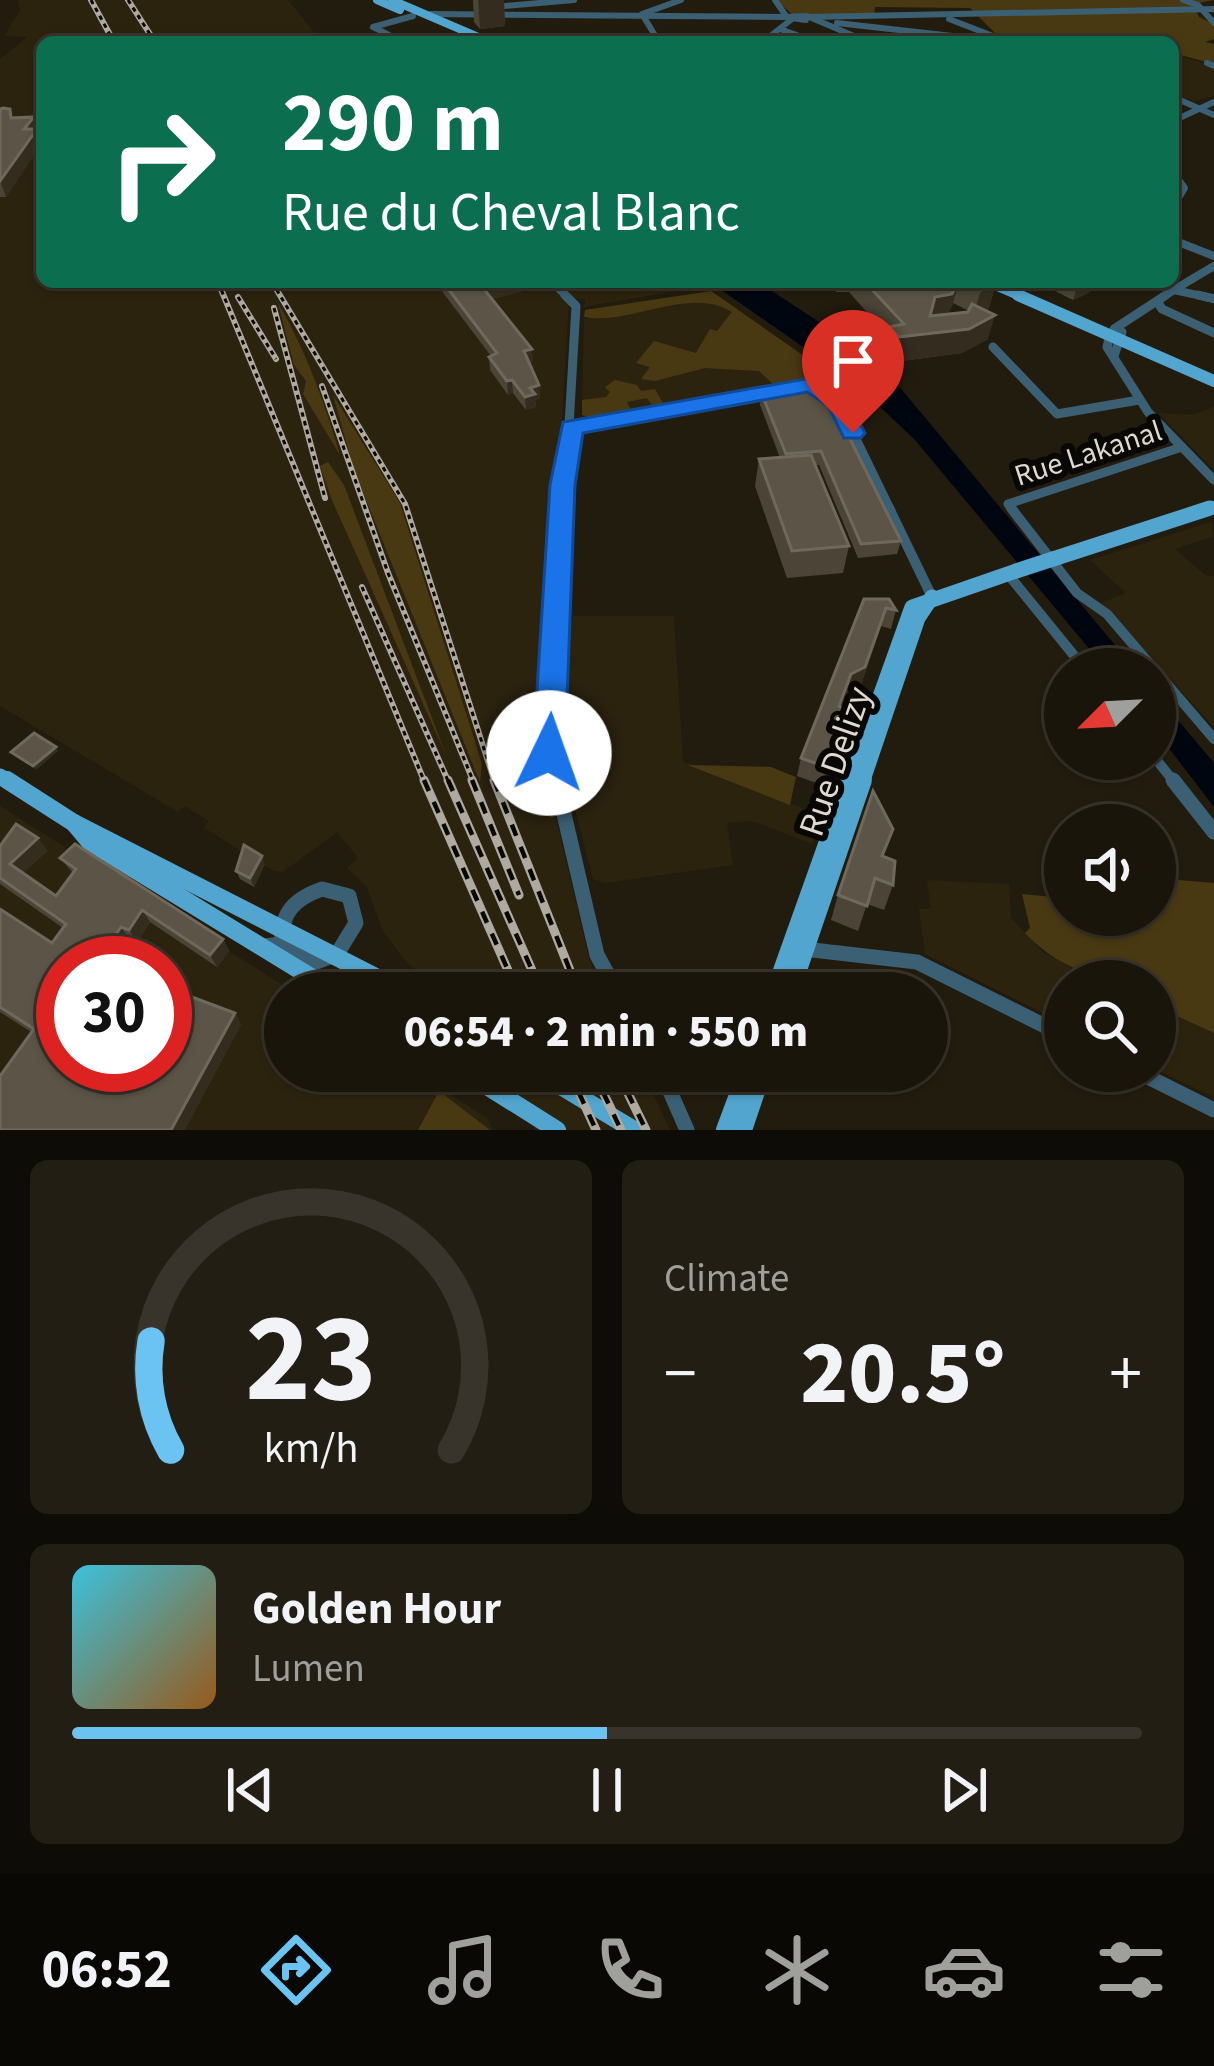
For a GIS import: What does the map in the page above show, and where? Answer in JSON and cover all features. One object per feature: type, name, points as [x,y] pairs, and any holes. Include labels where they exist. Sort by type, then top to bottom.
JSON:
[{"type":"main road","points":[[377,0],[398,9],[413,7]]},
{"type":"main road","points":[[392,0],[478,36]]},
{"type":"main road","points":[[439,16],[463,36]]},
{"type":"main road","points":[[1002,288],[1117,334]]},
{"type":"main road","points":[[1013,288],[1214,377]]},
{"type":"main road","points":[[932,597],[1214,507]]},
{"type":"main road","name":"Rue Delizy","points":[[782,972],[907,616],[932,597]]},
{"type":"main road","name":"Rue Delizy","points":[[797,972],[918,618],[932,597]]},
{"type":"main road","points":[[0,776],[276,944],[311,972]]},
{"type":"main road","points":[[74,823],[90,842],[276,944],[335,956],[366,972]]},
{"type":"main road","points":[[493,1092],[557,1130]]},
{"type":"main road","points":[[502,1092],[526,1115],[571,1130]]},
{"type":"main road","points":[[571,1092],[634,1130]]},
{"type":"main road","points":[[725,1130],[739,1092]]},
{"type":"main road","points":[[743,1130],[756,1092]]},
{"type":"street","points":[[439,16],[574,0]]},
{"type":"street","points":[[642,16],[681,0]]},
{"type":"street","points":[[775,0],[788,18]]},
{"type":"street","points":[[1183,0],[1211,0]]},
{"type":"street","points":[[1194,2],[1214,22]]},
{"type":"street","points":[[391,36],[373,27],[413,7]]},
{"type":"street","points":[[808,19],[1214,9]]},
{"type":"street","points":[[439,16],[788,18],[958,36]]},
{"type":"street","points":[[642,16],[655,36]]},
{"type":"street","points":[[892,16],[921,32]]},
{"type":"street","points":[[946,16],[990,36]]},
{"type":"street","points":[[771,36],[788,18]]},
{"type":"street","points":[[808,19],[853,36]]},
{"type":"street","points":[[867,36],[868,26]]},
{"type":"street","points":[[780,29],[799,36]]},
{"type":"street","points":[[1179,100],[1214,115]]},
{"type":"street","points":[[1179,118],[1214,102]]},
{"type":"street","points":[[1179,242],[1214,256]]},
{"type":"street","points":[[1179,287],[1214,266]]},
{"type":"street","points":[[558,288],[576,306],[549,753],[597,955],[606,972]]},
{"type":"street","points":[[1177,288],[1117,334],[1114,356],[1137,397],[1214,480]]},
{"type":"street","points":[[1174,290],[1214,299]]},
{"type":"street","points":[[1157,301],[1162,310],[1214,332]]},
{"type":"street","points":[[993,347],[1057,414],[1137,397]]},
{"type":"street","points":[[572,428],[819,386],[838,402],[932,597]]},
{"type":"street","name":"Rue Lakanal","points":[[1136,648],[1107,614],[1076,593],[1008,504],[1182,447]]},
{"type":"street","points":[[1011,572],[1069,648]]},
{"type":"street","points":[[1176,695],[1214,739]]},
{"type":"street","points":[[1173,780],[1214,832]]},
{"type":"street","name":"Rue Delizy","points":[[804,949],[800,942],[817,894],[814,887]]},
{"type":"street","points":[[276,944],[289,906],[322,889],[345,893],[355,904],[357,923],[335,956]]},
{"type":"street","points":[[804,949],[917,962],[1044,1026]]},
{"type":"street","points":[[1176,1091],[1214,1110]]},
{"type":"street","points":[[672,1092],[687,1130]]},
{"type":"shaded area","points":[[18,0],[288,0],[317,36],[36,36],[36,288],[552,288],[569,304],[541,754],[595,972],[418,972],[383,931],[366,886],[347,868],[358,858],[337,832],[283,872],[274,871],[204,828],[209,821],[185,806],[178,812],[0,706],[0,59],[28,37],[4,36],[20,10]]},
{"type":"shaded area","points":[[776,0],[1214,0],[1193,4],[1199,17],[1214,24],[1214,39],[1205,42],[1214,44],[1214,64],[1179,55],[1179,36],[1015,36],[995,33],[970,8],[875,7],[874,14],[793,15]]},
{"type":"shaded area","points":[[1179,55],[1214,67],[1214,96],[1194,101],[1179,96]]},
{"type":"shaded area","points":[[563,288],[694,288],[583,307],[586,300],[574,298]]},
{"type":"shaded area","points":[[719,288],[767,288],[877,360],[1117,648],[1088,648],[915,440],[856,384]]},
{"type":"shaded area","points":[[711,291],[821,368],[807,368],[805,373],[816,379],[776,387],[759,371],[705,368],[655,381],[641,379],[650,367],[636,363],[654,341],[696,353],[710,329],[717,331],[732,312],[715,305],[679,304],[620,316],[584,317],[585,310]]},
{"type":"shaded area","points":[[722,298],[821,368],[816,379],[595,419],[582,415],[584,319]]},
{"type":"shaded area","points":[[278,303],[313,376],[340,455],[303,394],[306,381],[294,365]]},
{"type":"shaded area","points":[[615,380],[637,385],[641,391],[655,389],[664,405],[653,407],[647,398],[627,402],[632,413],[595,419],[582,415],[582,400],[606,397],[610,392],[605,387]]},
{"type":"shaded area","points":[[333,395],[400,503],[482,764],[480,782],[354,470]]},
{"type":"shaded area","points":[[1214,407],[1214,470],[1159,413],[1192,415]]},
{"type":"shaded area","points":[[328,462],[344,485],[446,755],[332,500],[320,466]]},
{"type":"shaded area","points":[[1211,522],[1214,536],[1175,549],[1205,575],[1214,576],[1214,727],[1176,685],[1176,648],[1142,648],[1101,603],[1126,593],[1090,560]]},
{"type":"shaded area","points":[[573,616],[674,616],[683,761],[822,816],[812,844],[752,821],[727,823],[733,865],[605,883],[593,879],[561,756],[560,680]]},
{"type":"shaded area","points":[[1176,718],[1214,763],[1214,807],[1176,757]]},
{"type":"shaded area","points":[[688,765],[771,767],[796,777],[790,805]]},
{"type":"shaded area","points":[[0,806],[264,973],[264,1092],[447,1092],[487,1118],[493,1130],[0,1130]]},
{"type":"shaded area","points":[[927,880],[1009,884],[1011,918],[1044,953],[1059,960],[1044,960],[1044,1014],[925,954],[919,909],[931,908]]},
{"type":"shaded area","points":[[1176,880],[1214,883],[1214,1033],[1176,1016],[1176,960],[1060,960],[1025,933],[1030,928],[1022,894],[1044,896],[1044,936],[1176,936]]},
{"type":"shaded area","points":[[1176,1016],[1214,1033],[1214,1097],[1176,1079]]},
{"type":"shaded area","points":[[440,1092],[490,1130],[418,1130]]},
{"type":"shaded area","points":[[520,1092],[652,1092],[670,1130],[535,1130]]},
{"type":"building","points":[[0,109],[10,109],[11,118],[34,117],[24,129],[36,130],[0,181]]},
{"type":"building","points":[[448,288],[483,288],[532,349],[524,351],[539,385],[530,388],[535,394],[525,397],[512,380],[507,381],[489,357],[497,353]]},
{"type":"building","points":[[871,288],[955,288],[952,294],[935,297],[930,316],[968,312],[972,304],[995,315],[969,329],[899,337],[889,327],[904,324]]},
{"type":"building","points":[[824,387],[901,541],[861,544],[821,451],[786,454],[761,392]]},
{"type":"building","points":[[811,455],[849,546],[792,551],[759,459]]},
{"type":"building","points":[[864,599],[889,599],[896,610],[886,608],[865,667],[851,674],[839,706],[846,712],[829,761],[837,771],[801,758]]},
{"type":"building","points":[[34,733],[56,747],[33,766],[11,752]]},
{"type":"building","points":[[873,791],[893,829],[882,856],[895,861],[893,885],[875,878],[867,906],[838,895]]},
{"type":"building","points":[[16,824],[38,838],[10,864],[56,896],[76,869],[60,858],[75,844],[223,939],[210,955],[192,943],[192,936],[181,936],[142,910],[129,930],[121,927],[115,936],[57,936],[66,924],[0,878],[0,846]]},
{"type":"building","points":[[244,845],[262,856],[250,878],[236,871]]},
{"type":"building","points":[[0,909],[41,936],[36,936],[36,1092],[192,1092],[171,1130],[0,1130],[0,1076],[34,1029],[0,1007]]},
{"type":"building","points":[[192,997],[235,1013],[192,1092]]},
{"type":"railway","points":[[91,0],[111,36]]},
{"type":"railway","points":[[128,0],[151,36]]},
{"type":"railway","points":[[220,288],[425,783]]},
{"type":"railway","points":[[276,288],[405,504],[494,780]]},
{"type":"railway","points":[[238,297],[276,359]]},
{"type":"railway","points":[[274,308],[325,498]]},
{"type":"railway","points":[[322,386],[388,573],[474,783]]},
{"type":"railway","points":[[362,587],[449,783]]},
{"type":"railway","points":[[424,780],[509,972]]},
{"type":"railway","points":[[448,780],[533,972]]},
{"type":"railway","points":[[472,780],[519,895]]},
{"type":"railway","points":[[494,780],[571,972]]},
{"type":"railway","points":[[579,1092],[596,1130]]},
{"type":"railway","points":[[603,1092],[621,1130]]},
{"type":"railway","points":[[627,1092],[646,1130]]},
{"type":"route","points":[[549,753],[563,485],[572,428],[811,384],[838,402],[853,433]]}]
